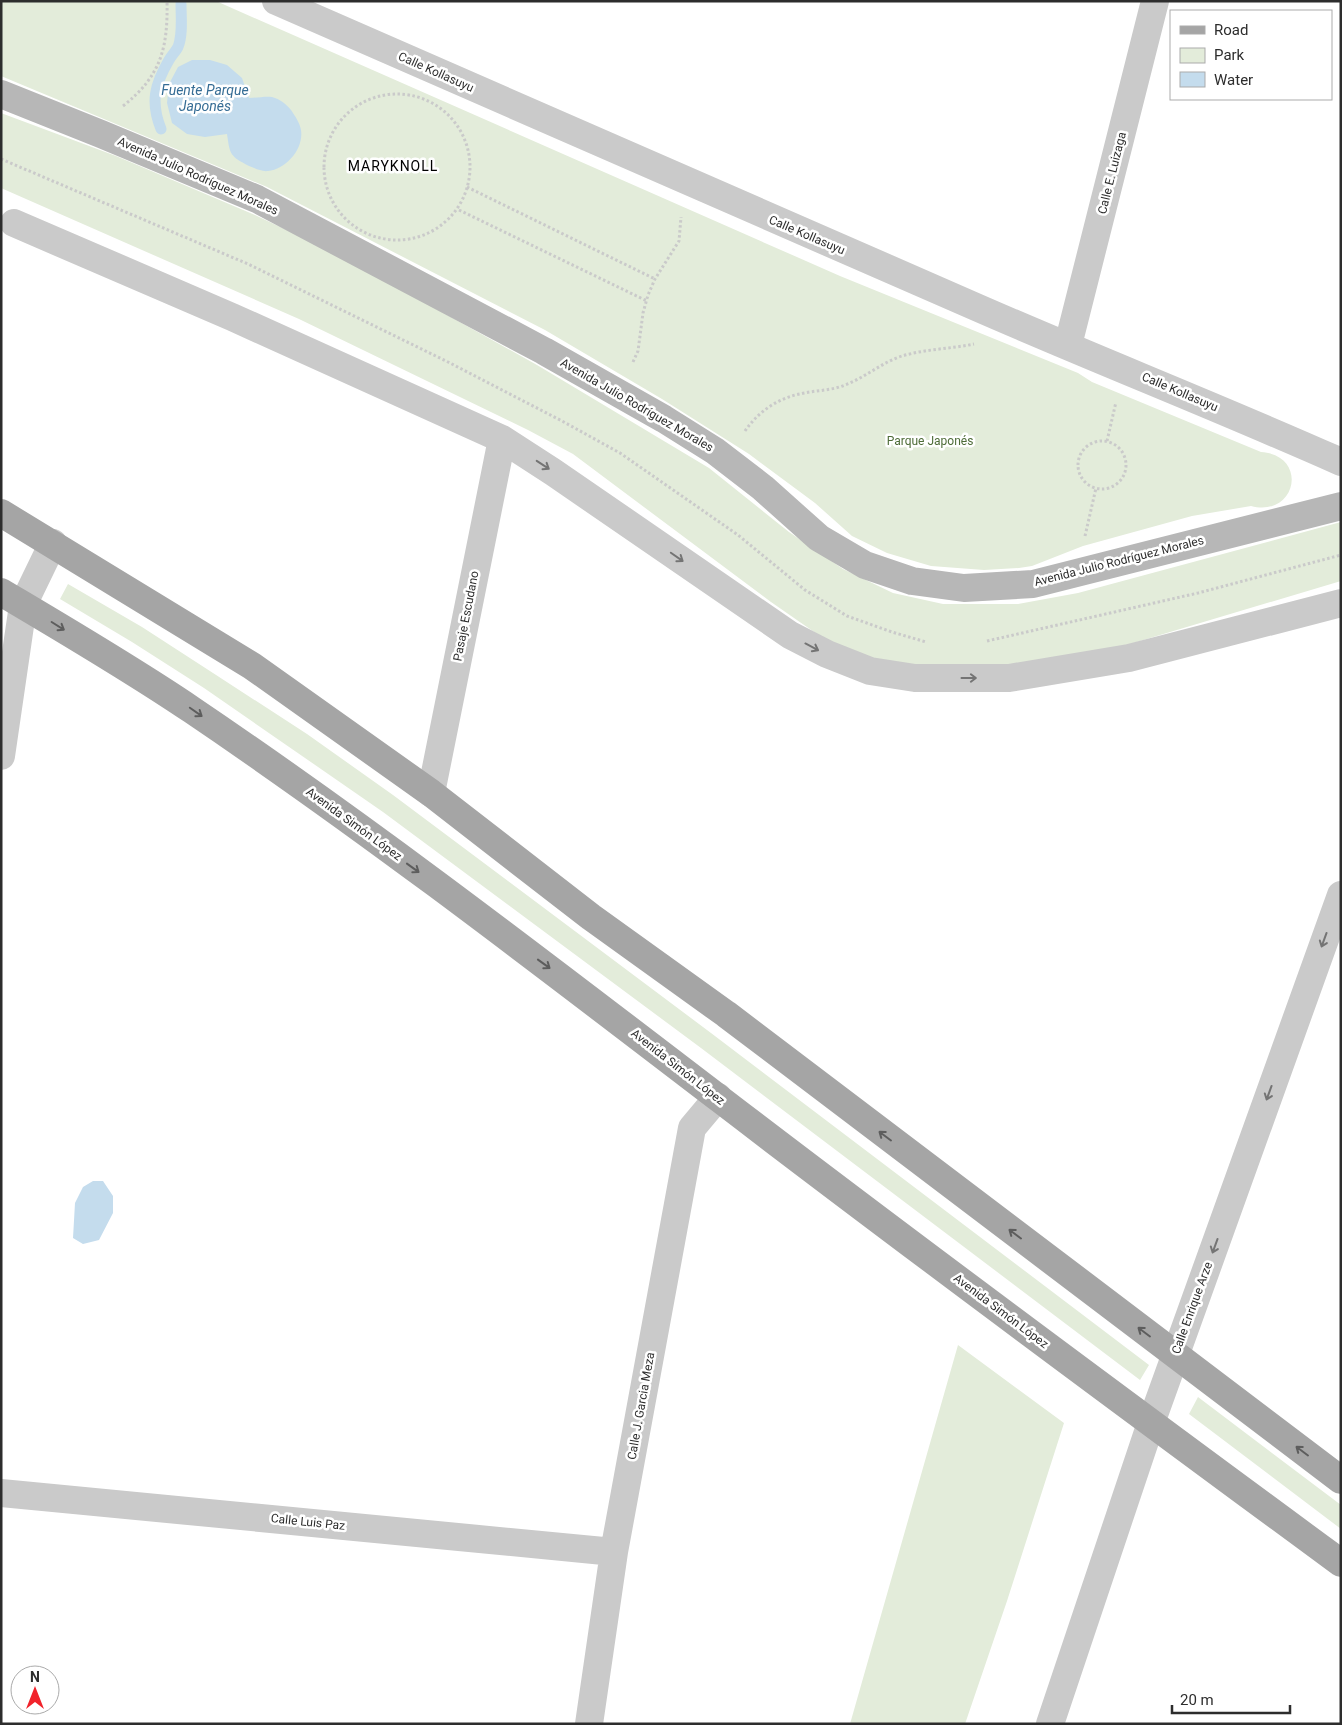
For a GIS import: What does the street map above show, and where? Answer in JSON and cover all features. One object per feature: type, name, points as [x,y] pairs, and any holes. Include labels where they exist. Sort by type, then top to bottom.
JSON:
[{"type":"main road","name":"Avenida Julio Rodríguez Morales","points":[[1,94],[257,199],[544,351],[664,419],[715,451],[763,488],[819,538],[865,566],[912,581],[964,588],[1033,584],[1341,506]]},
{"type":"main road","points":[[1,513],[252,666],[431,794],[591,917],[726,1014],[1341,1480]]},
{"type":"main road","name":"Avenida Simón López","points":[[12,598],[188,707],[300,784],[552,970],[1151,1424],[1341,1563]]},
{"type":"street","name":"Calle Kollasuyu","points":[[276,1],[694,187],[1341,462]]},
{"type":"street","name":"Calle E. Luizaga","points":[[1068,345],[1156,1]]},
{"type":"street","points":[[14,223],[232,317],[502,439],[554,472],[790,635],[827,654],[870,671],[915,678],[1009,678],[1129,658],[1341,603]]},
{"type":"street","name":"Pasaje Escudano","points":[[431,794],[502,439]]},
{"type":"street","points":[[1,756],[12,598],[53,543]]},
{"type":"street","name":"Calle Enrique Arze","points":[[1050,1724],[1151,1424],[1341,894]]},
{"type":"street","name":"Calle J. Garcia Meza","points":[[589,1724],[614,1552],[692,1128],[718,1097]]},
{"type":"street","name":"Calle Luis Paz","points":[[1,1493],[614,1552]]},
{"type":"path","points":[[117,112],[136,96],[155,71],[165,47],[167,1]]},
{"type":"path","points":[[401,92],[424,98],[441,108],[457,126],[467,142],[470,163],[467,188],[465,200],[459,210],[432,231],[406,240],[383,240],[360,230],[340,214],[329,195],[324,176],[324,158],[329,140],[356,105],[376,95],[401,92]]},
{"type":"path","points":[[467,188],[655,279]]},
{"type":"path","points":[[459,210],[647,301]]},
{"type":"path","points":[[631,366],[638,351],[643,314],[655,279],[680,241],[681,212]]},
{"type":"path","points":[[743,433],[761,413],[782,399],[801,393],[844,386],[862,378],[883,364],[900,357],[979,343]]},
{"type":"path","points":[[1107,441],[1117,398]]},
{"type":"path","points":[[1107,441],[1122,449],[1127,465],[1125,473],[1122,480],[1115,486],[1107,489],[1090,487],[1084,482],[1077,467],[1078,460],[1081,452],[1092,442],[1107,441]]},
{"type":"path","points":[[1085,538],[1096,488]]},
{"type":"green space","name":"Parque Japonés","points":[[1,1],[216,1],[840,276],[1078,373],[1092,382],[1261,452],[1276,456],[1286,463],[1291,474],[1291,485],[1287,495],[1279,503],[1267,507],[1251,506],[1192,516],[1083,546],[1032,566],[984,570],[931,566],[887,553],[852,536],[815,503],[749,454],[662,399],[545,330],[267,187],[1,76]]},
{"type":"green space","points":[[1,113],[116,156],[255,215],[341,256],[537,365],[709,468],[789,532],[843,569],[893,593],[943,604],[1018,604],[1078,593],[1341,522],[1341,581],[1120,647],[1006,668],[935,669],[873,660],[830,643],[771,602],[573,454],[528,430],[299,319],[1,188]]},
{"type":"green space","points":[[68,584],[142,627],[307,734],[393,795],[1149,1365],[1140,1380],[701,1048],[383,812],[204,688],[60,599]]},
{"type":"green space","points":[[958,1345],[1064,1423],[965,1724],[850,1724]]},
{"type":"green space","points":[[1198,1397],[1341,1505],[1341,1529],[1189,1414]]},
{"type":"water","name":"Fuente Parque Japonés","points":[[192,60],[210,60],[227,65],[242,78],[249,98],[272,97],[280,100],[289,108],[300,125],[301,137],[297,151],[287,162],[275,169],[258,170],[234,157],[230,151],[227,134],[205,137],[187,134],[172,123],[167,103],[169,84],[178,67]]},
{"type":"water","points":[[93,1181],[103,1181],[113,1196],[113,1213],[99,1240],[83,1244],[73,1238],[75,1203],[83,1187]]},
{"type":"waterway","points":[[161,129],[155,102],[157,85],[180,42],[181,4]]},
{"type":"district","name":"MARYKNOLL","points":[[393,166]]}]
